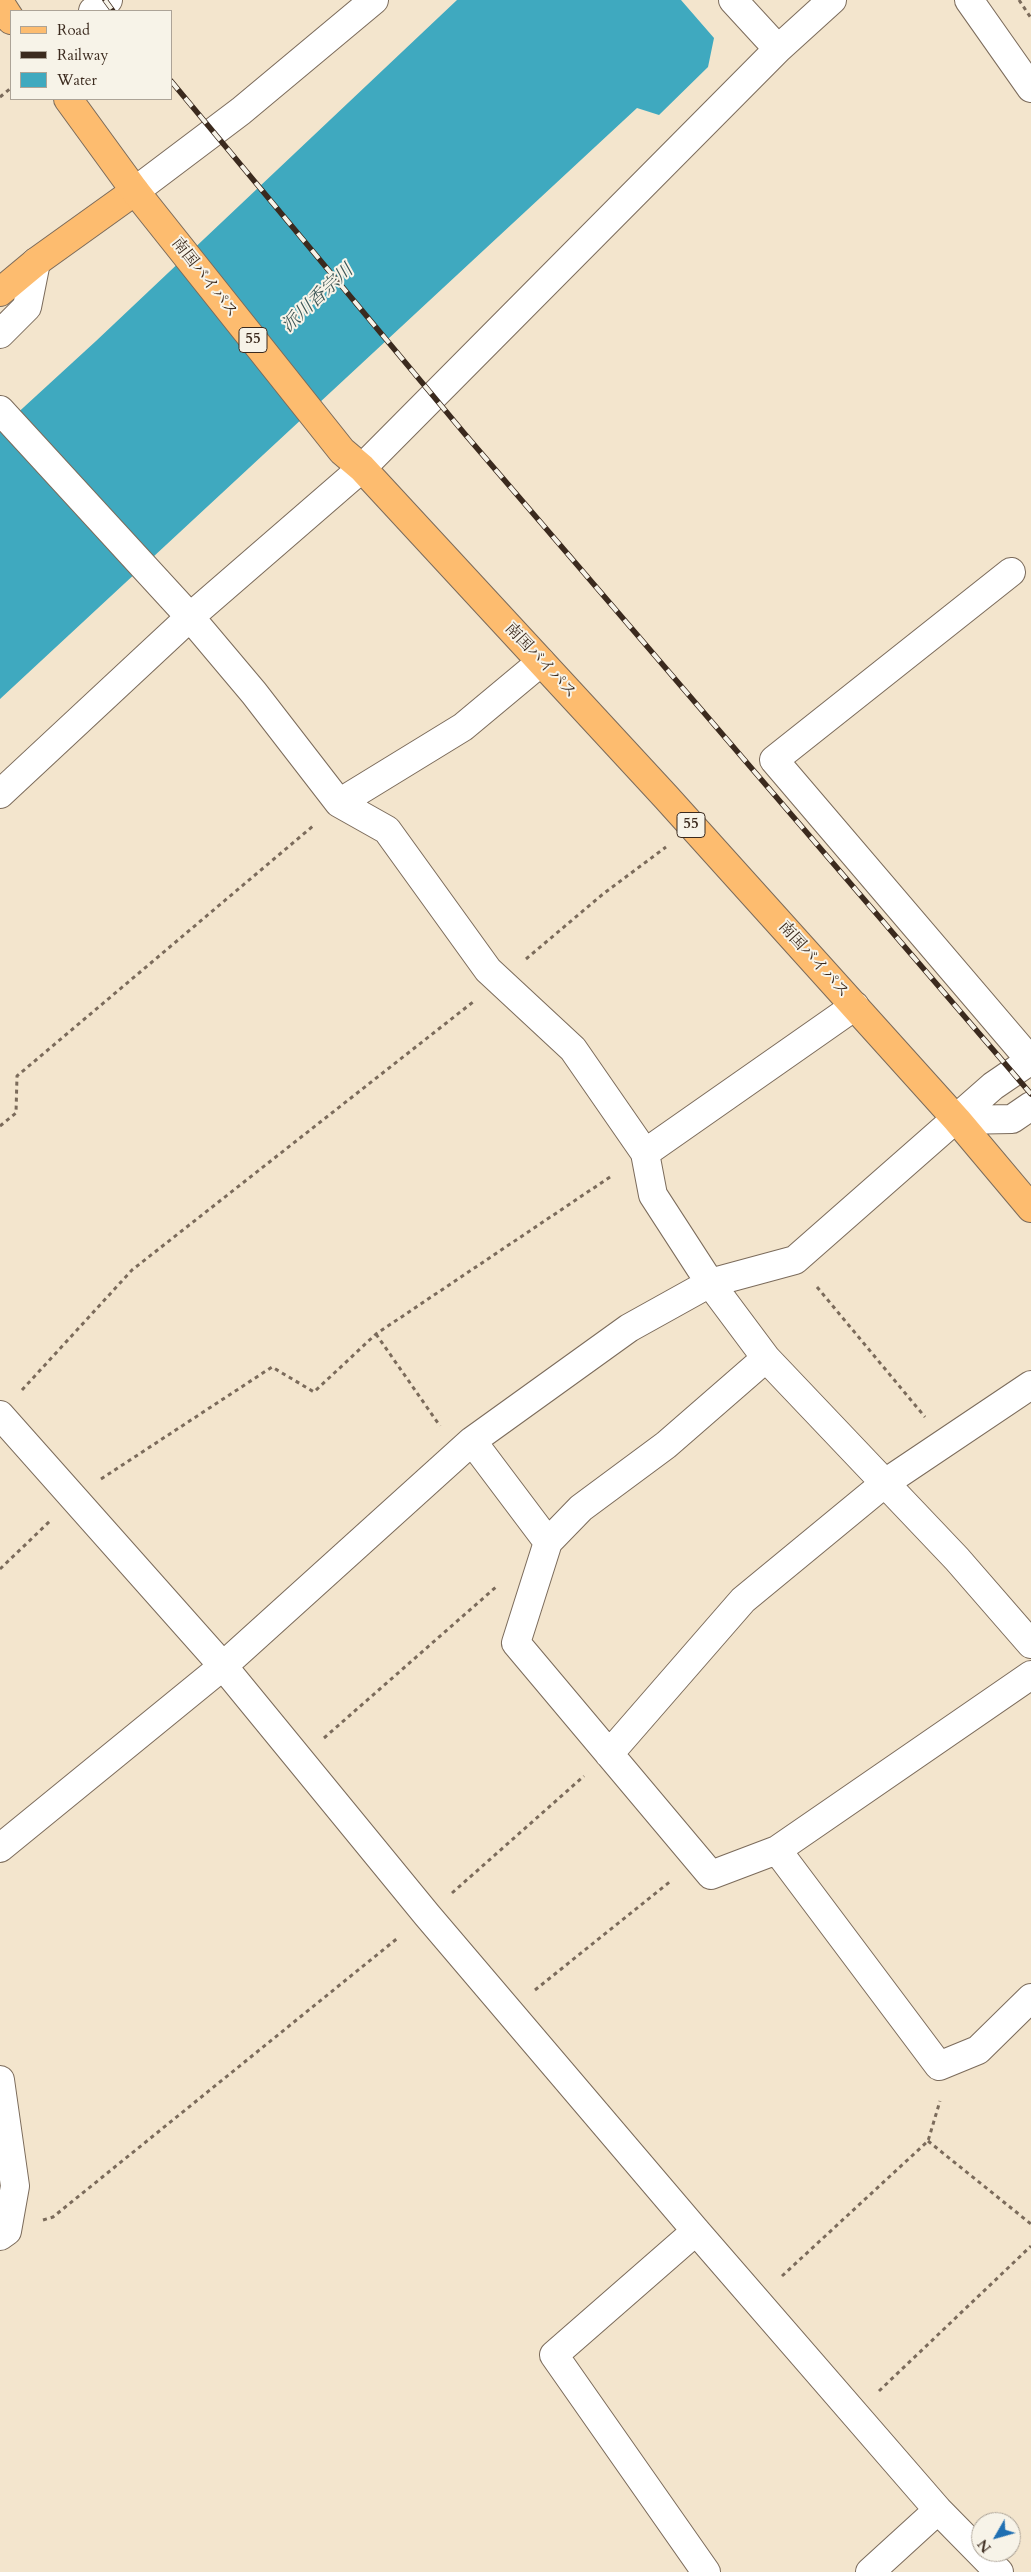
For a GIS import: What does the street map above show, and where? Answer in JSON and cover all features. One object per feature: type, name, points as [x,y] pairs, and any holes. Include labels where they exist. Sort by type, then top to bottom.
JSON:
[{"type":"main road","points":[[0,3],[10,18]]},
{"type":"main road","name":"南国バイパス","points":[[69,100],[135,191],[352,459],[693,827],[958,1120],[1031,1208]]},
{"type":"main road","points":[[0,292],[36,262],[135,191]]},
{"type":"street","points":[[94,10],[108,0]]},
{"type":"street","points":[[135,191],[241,111],[374,0]]},
{"type":"street","points":[[733,0],[778,49]]},
{"type":"street","points":[[0,794],[184,611],[352,459],[778,49],[832,0]]},
{"type":"street","points":[[969,0],[1031,88]]},
{"type":"street","points":[[0,334],[27,307],[36,262]]},
{"type":"street","points":[[0,410],[184,611],[254,693],[340,803],[387,830],[488,970],[573,1049],[645,1153],[653,1195],[710,1283],[766,1358],[957,1559],[1031,1644]]},
{"type":"street","points":[[0,1848],[223,1666],[466,1447],[629,1328],[710,1283],[795,1260],[958,1120],[994,1086],[1031,1060],[774,760],[1011,572]]},
{"type":"street","points":[[340,803],[463,728],[542,662]]},
{"type":"street","points":[[645,1153],[854,1006]]},
{"type":"street","points":[[958,1120],[1012,1119],[1031,1106]]},
{"type":"street","points":[[766,1358],[666,1446],[581,1508],[548,1542],[516,1643],[711,1875],[777,1850],[1031,1675]]},
{"type":"street","points":[[609,1754],[743,1600],[885,1483],[1031,1385]]},
{"type":"street","points":[[0,1415],[223,1666],[426,1915],[696,2232],[938,2510],[999,2572]]},
{"type":"street","points":[[466,1447],[548,1542]]},
{"type":"street","points":[[777,1850],[939,2066],[978,2050],[1031,1998]]},
{"type":"street","points":[[0,2080],[14,2186],[3,2233]]},
{"type":"street","points":[[696,2232],[554,2355],[706,2572]]},
{"type":"street","points":[[870,2572],[938,2510]]},
{"type":"path","points":[[1019,0],[1031,18]]},
{"type":"path","points":[[0,97],[10,89]]},
{"type":"path","points":[[0,1126],[16,1112],[17,1076],[340,803]]},
{"type":"path","points":[[20,1393],[132,1270],[500,981],[603,894],[693,827]]},
{"type":"path","points":[[0,1569],[74,1497],[272,1367],[314,1392],[376,1334],[645,1153]]},
{"type":"path","points":[[795,1260],[946,1442]]},
{"type":"path","points":[[376,1334],[466,1447]]},
{"type":"path","points":[[299,1759],[504,1581]]},
{"type":"path","points":[[3,2233],[53,2217],[426,1915],[609,1754]]},
{"type":"path","points":[[508,2011],[698,1860]]},
{"type":"path","points":[[755,2300],[928,2141],[952,2060]]},
{"type":"path","points":[[928,2141],[1031,2224]]},
{"type":"path","points":[[855,2414],[1031,2246]]},
{"type":"water","name":"派川香宗川","points":[[457,0],[681,0],[714,38],[708,67],[659,115],[637,108],[0,699],[0,429],[96,341]]},
{"type":"railway","points":[[105,0],[112,10]]},
{"type":"railway","points":[[172,82],[464,433],[1031,1094]]}]
